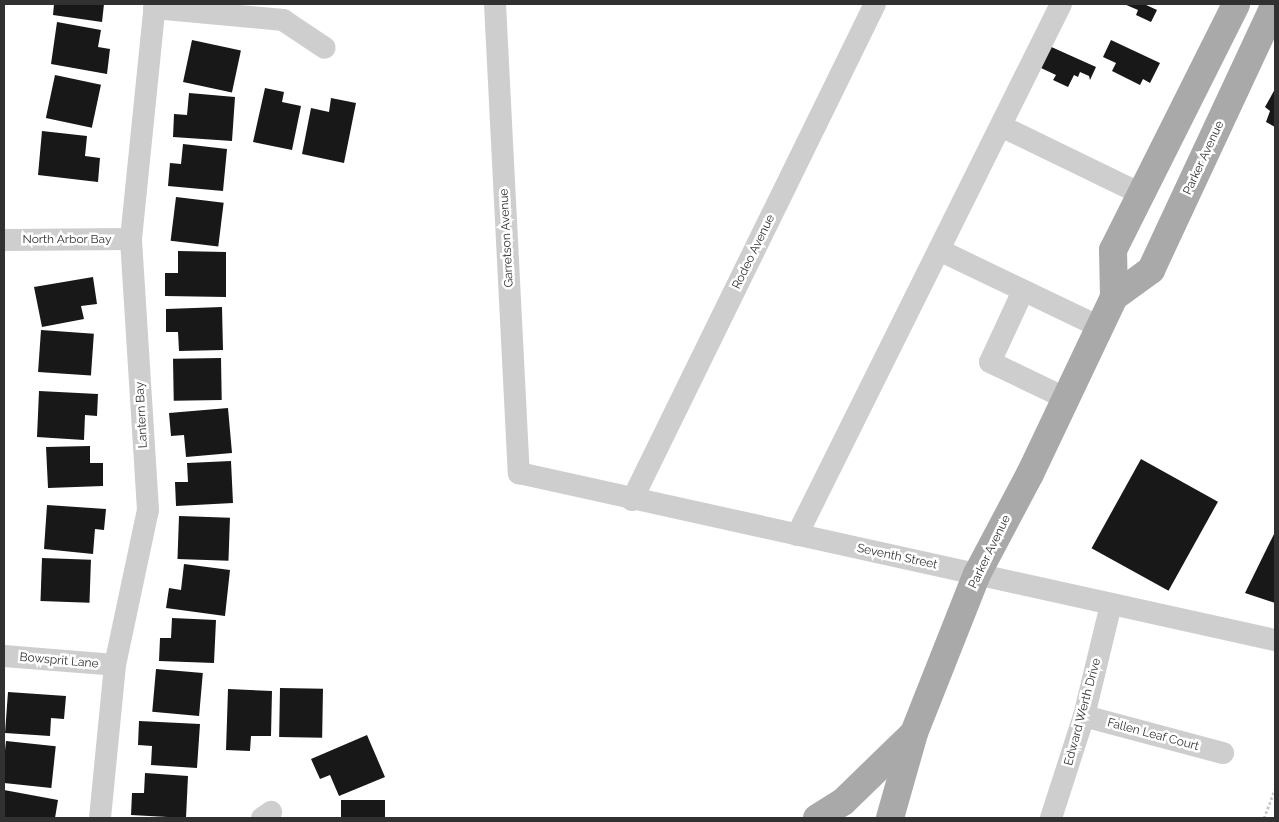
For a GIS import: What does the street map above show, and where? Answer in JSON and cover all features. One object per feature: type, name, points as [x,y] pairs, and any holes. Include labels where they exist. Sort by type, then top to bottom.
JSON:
[{"type":"main road","name":"Parker Avenue","points":[[890,818],[914,733],[977,574],[1066,398],[1114,296],[1113,250],[1236,4]]},
{"type":"main road","name":"Parker Avenue","points":[[1114,296],[1151,270],[1269,6]]},
{"type":"main road","points":[[817,818],[843,802],[914,733]]},
{"type":"street","name":"Garretson Avenue","points":[[495,4],[519,473]]},
{"type":"street","points":[[496,32],[511,4]]},
{"type":"street","name":"Rodeo Avenue","points":[[632,500],[875,4]]},
{"type":"street","points":[[797,535],[1062,4]]},
{"type":"street","name":"Lantern Bay","points":[[100,818],[115,665],[148,510],[131,239],[155,6],[283,20],[325,48]]},
{"type":"street","points":[[1001,126],[1141,194]]},
{"type":"street","name":"North Arbor Bay","points":[[4,240],[131,239]]},
{"type":"street","points":[[939,250],[1100,327]]},
{"type":"street","points":[[1023,291],[990,362],[1066,398]]},
{"type":"street","name":"Seventh Street","points":[[519,473],[632,500],[1275,640]]},
{"type":"street","name":"Edward Werth Drive","points":[[1051,818],[1084,716],[1111,604]]},
{"type":"street","name":"Bowsprit Lane","points":[[4,656],[115,665]]},
{"type":"street","name":"Fallen Leaf Court","points":[[1084,716],[1223,753]]},
{"type":"path","points":[[1264,818],[1275,790]]},
{"type":"building","points":[[54,4],[104,4],[102,22],[53,15]]},
{"type":"building","points":[[1124,4],[1144,4],[1157,10],[1151,22],[1136,15],[1138,10]]},
{"type":"building","points":[[57,22],[101,30],[98,47],[110,49],[107,74],[51,64]]},
{"type":"building","points":[[192,40],[241,50],[232,92],[183,82]]},
{"type":"building","points":[[1111,40],[1160,63],[1150,83],[1143,79],[1140,85],[1112,71],[1116,63],[1103,57]]},
{"type":"building","points":[[1047,45],[1096,67],[1090,80],[1089,76],[1080,72],[1078,77],[1074,75],[1068,87],[1053,80],[1056,75],[1041,68]]},
{"type":"building","points":[[55,75],[101,85],[92,128],[46,118]]},
{"type":"building","points":[[265,88],[284,92],[282,102],[301,106],[292,150],[253,142]]},
{"type":"building","points":[[1275,89],[1275,127],[1266,122],[1270,111],[1265,107]]},
{"type":"building","points":[[189,93],[235,97],[232,141],[173,137],[174,114],[187,115]]},
{"type":"building","points":[[331,98],[356,103],[344,163],[302,154],[311,108],[329,112]]},
{"type":"building","points":[[42,131],[87,136],[85,156],[100,158],[98,182],[38,175]]},
{"type":"building","points":[[183,144],[227,149],[223,191],[168,186],[170,163],[181,164]]},
{"type":"building","points":[[176,197],[224,203],[218,247],[171,241]]},
{"type":"building","points":[[178,251],[226,252],[226,297],[165,296],[165,273],[178,273]]},
{"type":"building","points":[[93,277],[97,304],[81,306],[84,319],[42,327],[34,287]]},
{"type":"building","points":[[222,307],[223,350],[179,351],[178,332],[166,332],[166,309]]},
{"type":"building","points":[[41,330],[94,334],[91,376],[38,372]]},
{"type":"building","points":[[221,358],[222,400],[174,401],[173,359]]},
{"type":"building","points":[[39,391],[98,394],[97,416],[85,415],[84,440],[37,437]]},
{"type":"building","points":[[228,408],[232,453],[186,457],[184,435],[171,436],[169,413]]},
{"type":"building","points":[[90,446],[90,463],[103,463],[103,486],[48,488],[46,447]]},
{"type":"building","points":[[1141,459],[1218,502],[1169,591],[1092,548]]},
{"type":"building","points":[[231,461],[233,503],[176,506],[175,482],[188,482],[187,463]]},
{"type":"building","points":[[47,505],[106,509],[104,530],[95,529],[93,554],[44,549]]},
{"type":"building","points":[[179,516],[230,518],[228,561],[177,559]]},
{"type":"building","points":[[1275,532],[1275,603],[1245,593]]},
{"type":"building","points":[[42,558],[91,560],[89,603],[40,601]]},
{"type":"building","points":[[184,564],[230,570],[225,616],[166,608],[169,588],[181,590]]},
{"type":"building","points":[[172,618],[216,620],[214,663],[159,661],[160,638],[171,638]]},
{"type":"building","points":[[156,669],[203,673],[199,716],[152,712]]},
{"type":"building","points":[[280,688],[323,689],[322,738],[279,737]]},
{"type":"building","points":[[228,689],[272,691],[271,736],[251,736],[250,751],[226,750]]},
{"type":"building","points":[[8,692],[66,696],[64,719],[51,718],[50,736],[5,733]]},
{"type":"building","points":[[139,721],[200,724],[197,768],[151,765],[152,746],[138,745]]},
{"type":"building","points":[[367,735],[385,777],[339,796],[330,775],[320,779],[311,759]]},
{"type":"building","points":[[6,741],[56,746],[51,788],[4,783]]},
{"type":"building","points":[[145,773],[188,776],[186,818],[131,815],[132,793],[144,793]]},
{"type":"building","points":[[4,790],[58,800],[55,818],[4,818]]},
{"type":"building","points":[[341,800],[385,800],[385,818],[341,818]]}]
